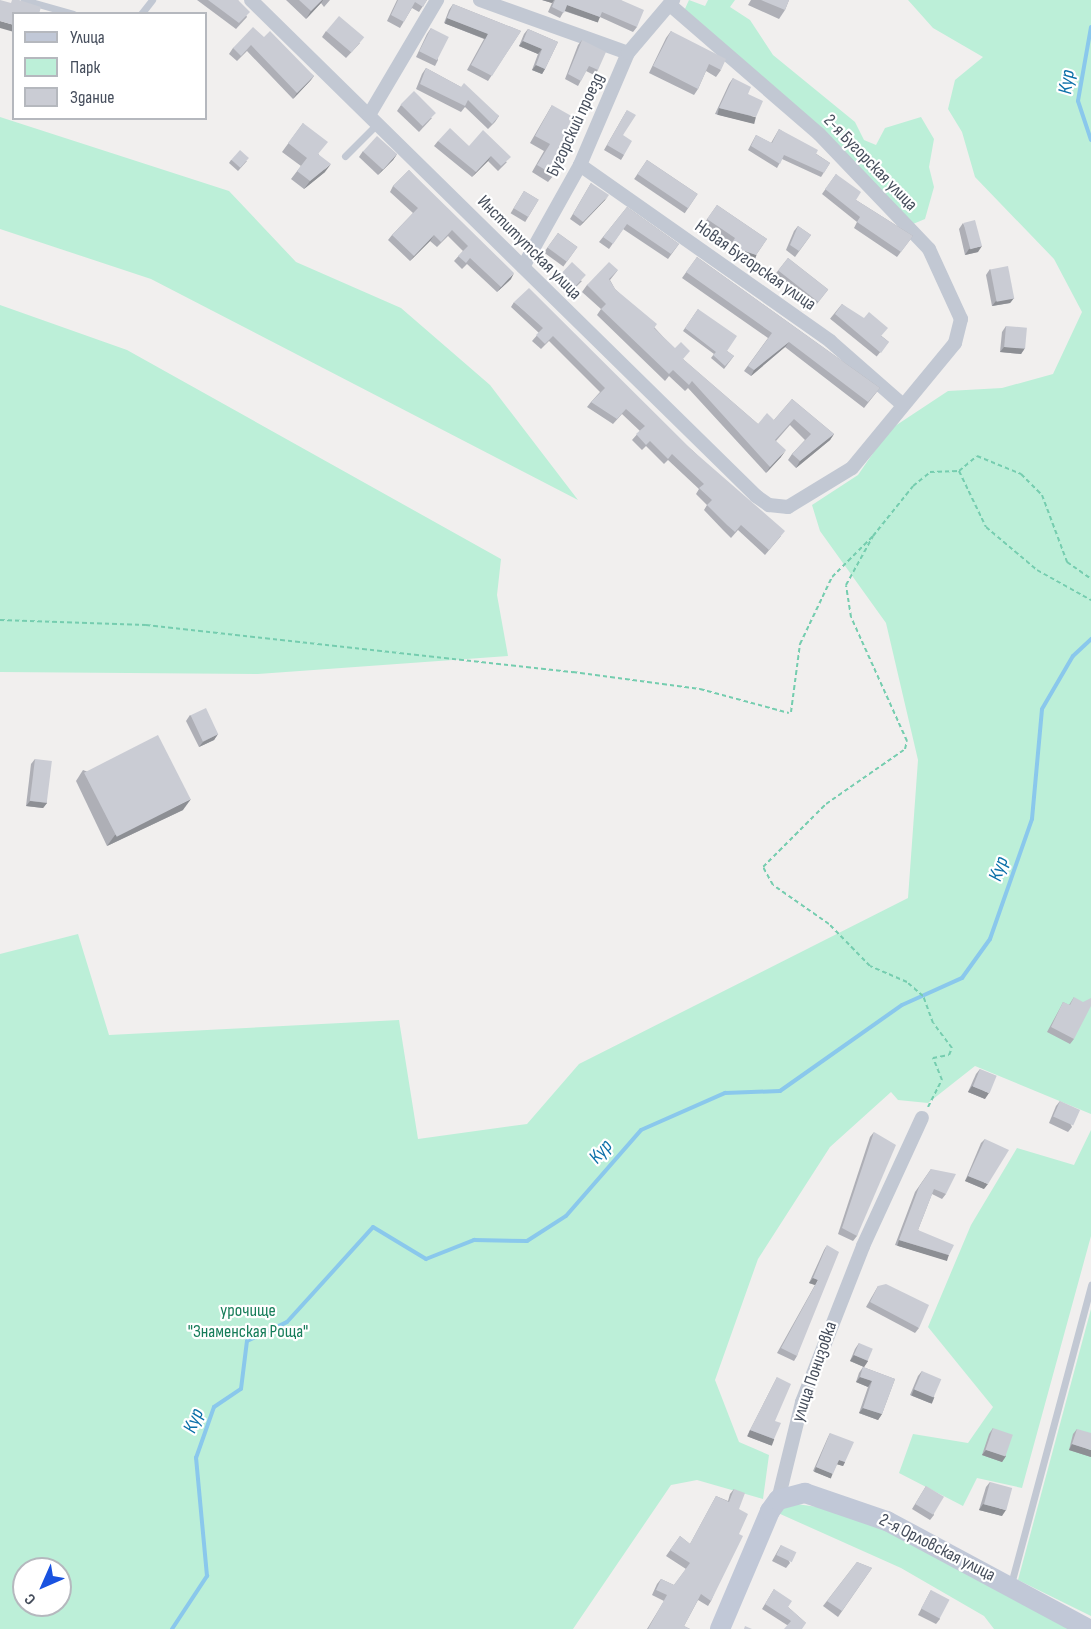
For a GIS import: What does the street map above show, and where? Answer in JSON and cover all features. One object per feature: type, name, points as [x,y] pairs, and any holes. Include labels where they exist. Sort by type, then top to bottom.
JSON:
[{"type":"main road","name":"2-я Орловская улица","points":[[778,1500],[805,1493],[846,1503],[1088,1629]]},
{"type":"main road","name":"улица Понизовка","points":[[720,1629],[778,1500]]},
{"type":"street","name":"Институтская улица","points":[[251,0],[756,496],[770,505],[788,507]]},
{"type":"street","points":[[373,119],[436,0]]},
{"type":"street","points":[[480,0],[628,53]]},
{"type":"street","name":"Бугорский проезд","points":[[523,267],[580,165],[628,53],[672,3]]},
{"type":"street","name":"2-я Бугорская улица","points":[[672,3],[819,134],[929,249],[961,319],[955,343],[852,468],[788,507]]},
{"type":"street","name":"Новая Бугорская улица","points":[[580,165],[830,341],[903,405]]},
{"type":"street","name":"улица Понизовка","points":[[778,1500],[802,1402],[863,1246],[922,1118]]},
{"type":"lane","points":[[24,0],[66,12]]},
{"type":"lane","points":[[143,12],[152,0]]},
{"type":"lane","points":[[345,156],[373,119]]},
{"type":"lane","points":[[1010,1587],[1091,1285]]},
{"type":"path","points":[[0,620],[146,625],[573,672],[699,689],[790,713],[793,669],[803,638],[832,577],[873,536],[921,478],[959,471],[977,456],[1021,474],[1042,495],[1067,562],[1091,579]]},
{"type":"path","points":[[959,471],[986,527],[1037,570],[1091,600]]},
{"type":"path","points":[[873,536],[845,597],[905,749],[826,804],[763,867],[773,885],[830,924],[870,966],[907,981],[923,996],[952,1053],[933,1058],[942,1080],[922,1118]]},
{"type":"green space","points":[[689,0],[705,6],[708,0],[735,0],[730,7],[750,20],[773,55],[855,122],[864,140],[876,145],[885,128],[921,117],[934,139],[929,167],[934,187],[925,219],[913,224],[684,11]]},
{"type":"green space","name":"урочище \"Знаменская Роща\"","points":[[908,0],[1091,0],[1091,1114],[975,1066],[928,1103],[898,1100],[891,1092],[830,1147],[758,1259],[715,1380],[739,1442],[769,1455],[763,1499],[697,1480],[671,1485],[573,1629],[0,1629],[0,954],[78,934],[109,1035],[399,1020],[418,1139],[527,1124],[579,1064],[908,898],[918,760],[886,623],[820,531],[812,505],[858,475],[889,430],[948,391],[1002,388],[1053,374],[1082,312],[1054,259],[975,177],[962,132],[948,109],[955,80],[983,57],[933,28]]},
{"type":"green space","points":[[0,117],[229,191],[296,262],[401,308],[490,385],[578,500],[151,279],[0,229]]},
{"type":"green space","points":[[0,305],[127,350],[501,559],[497,595],[508,656],[258,674],[0,672]]},
{"type":"green space","points":[[1091,1130],[1091,1236],[1022,1488],[977,1478],[963,1506],[899,1473],[913,1434],[968,1443],[993,1407],[928,1327],[971,1225],[1017,1148],[1074,1165]]},
{"type":"green space","points":[[1091,1309],[1091,1616],[1018,1580]]},
{"type":"green space","points":[[789,1503],[847,1511],[1077,1629],[994,1629],[984,1616],[901,1568],[778,1513]]},
{"type":"building","points":[[0,0],[11,3],[12,0],[19,0],[41,7],[40,12],[12,12],[12,24],[0,21]]},
{"type":"building","points":[[208,0],[238,0],[250,12],[239,23]]},
{"type":"building","points":[[299,0],[322,0],[311,11]]},
{"type":"building","points":[[398,0],[427,0],[423,7],[415,2],[404,22],[391,15]]},
{"type":"building","points":[[555,0],[621,0],[644,10],[637,27],[602,12],[600,17],[567,5],[564,13],[552,7]]},
{"type":"building","points":[[761,0],[789,0],[785,10]]},
{"type":"building","points":[[453,4],[521,31],[492,76],[471,65],[488,34],[447,18]]},
{"type":"building","points":[[339,16],[364,37],[351,53],[326,31]]},
{"type":"building","points":[[253,27],[264,37],[270,31],[314,76],[297,93],[251,45],[241,56],[233,48]]},
{"type":"building","points":[[431,28],[449,37],[437,60],[419,51]]},
{"type":"building","points":[[528,29],[558,42],[545,69],[536,65],[542,49],[523,41]]},
{"type":"building","points":[[671,31],[726,59],[721,70],[709,64],[698,89],[653,66]]},
{"type":"building","points":[[582,40],[606,52],[598,70],[589,66],[581,81],[568,74]]},
{"type":"building","points":[[426,68],[461,87],[464,83],[499,116],[492,124],[468,100],[465,106],[420,84]]},
{"type":"building","points":[[733,78],[751,87],[748,94],[763,101],[756,117],[719,108]]},
{"type":"building","points":[[414,91],[436,113],[422,126],[401,104]]},
{"type":"building","points":[[552,105],[582,122],[554,175],[537,165],[550,144],[535,136]]},
{"type":"building","points":[[627,110],[636,115],[623,135],[632,141],[624,155],[607,145]]},
{"type":"building","points":[[303,123],[328,142],[318,154],[331,164],[310,181],[297,171],[307,158],[288,143]]},
{"type":"building","points":[[450,128],[469,146],[483,130],[511,157],[501,166],[491,156],[476,172],[438,141]]},
{"type":"building","points":[[779,129],[818,150],[816,154],[830,163],[824,173],[784,155],[780,164],[751,146],[756,135],[772,143]]},
{"type":"building","points":[[377,136],[397,154],[383,170],[363,152]]},
{"type":"building","points":[[240,150],[249,158],[240,168],[231,160]]},
{"type":"building","points":[[647,160],[698,194],[688,208],[637,174]]},
{"type":"building","points":[[409,170],[514,273],[501,287],[470,258],[466,263],[458,256],[468,246],[452,230],[441,242],[434,235],[414,256],[392,235],[418,208],[393,186]]},
{"type":"building","points":[[836,174],[861,192],[856,200],[913,236],[901,252],[857,222],[860,217],[825,189]]},
{"type":"building","points":[[591,183],[609,195],[583,222],[573,214]]},
{"type":"building","points":[[524,191],[539,200],[528,217],[514,208]]},
{"type":"building","points":[[717,205],[767,239],[756,255],[730,246],[735,238],[707,219]]},
{"type":"building","points":[[627,207],[679,244],[671,254],[627,224],[613,244],[603,237]]},
{"type":"building","points":[[975,220],[982,246],[970,249],[963,223]]},
{"type":"building","points":[[798,226],[811,235],[799,251],[790,245]]},
{"type":"building","points":[[558,233],[577,247],[567,262],[547,248]]},
{"type":"building","points":[[697,257],[880,388],[868,402],[789,342],[754,370],[748,366],[772,333],[686,272]]},
{"type":"building","points":[[788,258],[828,289],[818,302],[778,271]]},
{"type":"building","points":[[572,262],[586,275],[576,286],[562,273]]},
{"type":"building","points":[[609,262],[618,270],[609,279],[615,289],[657,324],[654,328],[675,348],[681,342],[690,351],[683,359],[758,424],[767,413],[774,420],[792,399],[834,434],[800,461],[792,454],[811,434],[794,419],[775,440],[786,450],[770,467],[692,381],[689,385],[673,370],[669,374],[601,309],[606,304],[587,285]]},
{"type":"building","points":[[1008,266],[1014,298],[997,302],[990,269]]},
{"type":"building","points":[[529,288],[692,450],[785,531],[769,550],[741,525],[735,532],[727,525],[707,505],[712,500],[699,488],[704,484],[672,454],[668,459],[650,441],[646,445],[636,434],[645,426],[626,409],[617,419],[591,402],[605,388],[553,336],[545,344],[536,335],[543,328],[514,302]]},
{"type":"building","points":[[842,304],[864,318],[869,312],[888,328],[881,336],[889,342],[881,353],[835,314]]},
{"type":"building","points":[[698,309],[737,336],[727,351],[734,356],[725,366],[713,355],[716,352],[685,328]]},
{"type":"building","points":[[1006,326],[1027,328],[1025,349],[1004,347]]},
{"type":"building","points":[[206,708],[218,734],[203,741],[191,715]]},
{"type":"building","points":[[158,735],[191,799],[117,837],[84,773]]},
{"type":"building","points":[[35,759],[52,761],[47,803],[30,801]]},
{"type":"building","points":[[1074,997],[1083,1002],[1091,998],[1091,1006],[1074,1039],[1051,1027],[1063,1002],[1070,1005]]},
{"type":"building","points":[[980,1069],[997,1076],[990,1093],[973,1087]]},
{"type":"building","points":[[1060,1101],[1080,1110],[1073,1125],[1053,1117]]},
{"type":"building","points":[[874,1132],[896,1145],[857,1236],[842,1228]]},
{"type":"building","points":[[985,1139],[1009,1150],[988,1184],[968,1176]]},
{"type":"building","points":[[931,1169],[956,1174],[946,1194],[934,1189],[918,1230],[954,1245],[949,1255],[899,1240],[919,1187]]},
{"type":"building","points":[[827,1245],[839,1252],[797,1356],[781,1348],[818,1280],[813,1278]]},
{"type":"building","points":[[886,1284],[929,1305],[919,1328],[870,1302],[878,1286]]},
{"type":"building","points":[[859,1343],[873,1349],[868,1361],[854,1355]]},
{"type":"building","points":[[863,1367],[895,1379],[882,1414],[863,1408],[872,1381],[860,1377]]},
{"type":"building","points":[[922,1371],[941,1379],[934,1398],[914,1389]]},
{"type":"building","points":[[777,1377],[791,1384],[775,1421],[781,1423],[774,1439],[750,1430]]},
{"type":"building","points":[[993,1428],[1013,1435],[1005,1457],[986,1450]]},
{"type":"building","points":[[1077,1429],[1091,1433],[1091,1450],[1072,1444]]},
{"type":"building","points":[[830,1433],[854,1442],[845,1462],[839,1460],[833,1474],[816,1467]]},
{"type":"building","points":[[990,1482],[1012,1488],[1006,1510],[984,1504]]},
{"type":"building","points":[[926,1486],[944,1497],[933,1515],[915,1504]]},
{"type":"building","points":[[734,1489],[745,1493],[739,1509],[748,1514],[739,1534],[743,1536],[711,1601],[701,1594],[684,1626],[690,1629],[648,1629],[667,1595],[656,1590],[661,1579],[674,1585],[690,1563],[670,1550],[680,1536],[690,1544],[716,1496],[729,1502]]},
{"type":"building","points":[[781,1545],[796,1552],[792,1562],[776,1555]]},
{"type":"building","points":[[857,1562],[872,1568],[842,1611],[827,1601]]},
{"type":"building","points":[[774,1589],[792,1601],[788,1607],[806,1623],[802,1629],[784,1629],[791,1621],[765,1604]]},
{"type":"building","points":[[931,1590],[950,1600],[940,1618],[921,1609]]},
{"type":"waterway","name":"Кур","points":[[1091,27],[1078,101],[1091,140]]},
{"type":"waterway","name":"Кур","points":[[172,1629],[207,1576],[196,1458],[214,1407],[241,1389],[247,1341],[287,1322],[373,1227],[426,1259],[474,1240],[527,1241],[566,1216],[641,1130],[725,1093],[780,1091],[902,1005],[962,978],[990,939],[1032,819],[1042,709],[1073,656],[1091,639]]}]
